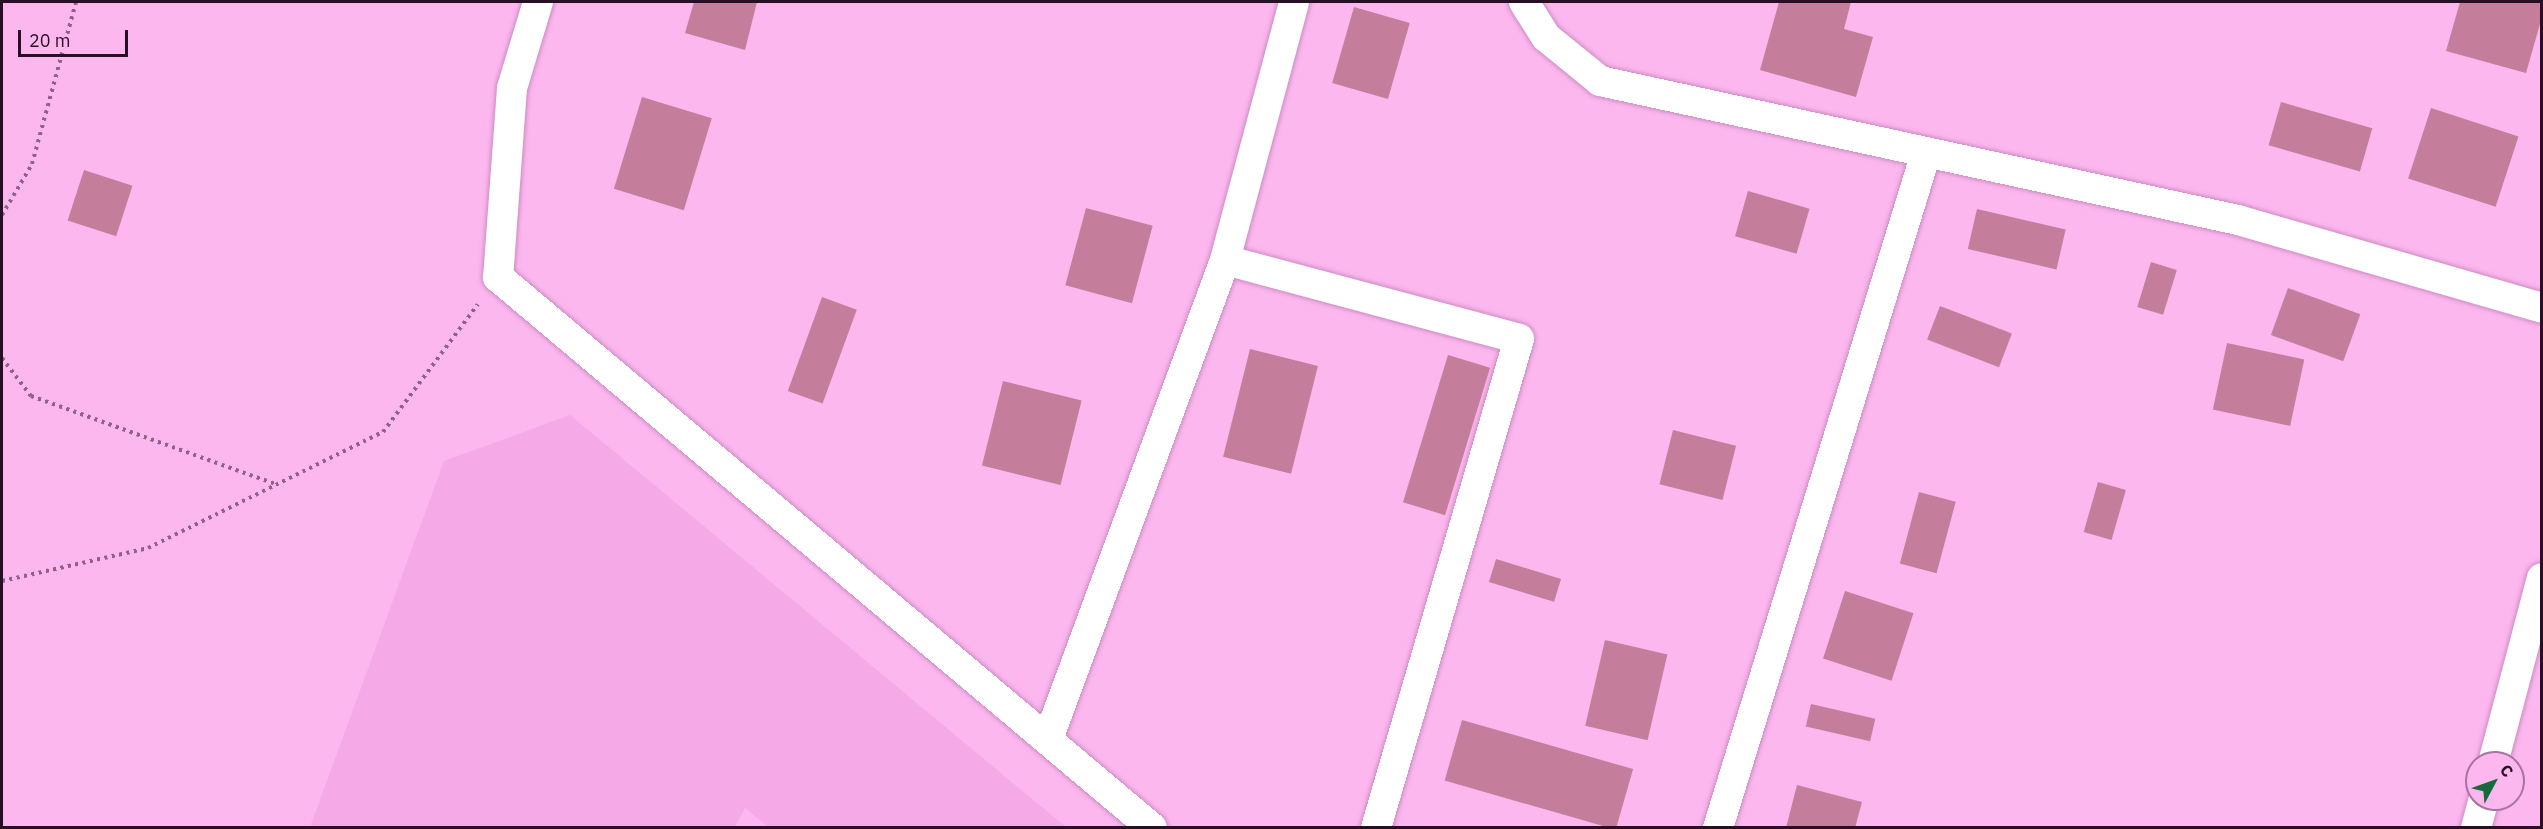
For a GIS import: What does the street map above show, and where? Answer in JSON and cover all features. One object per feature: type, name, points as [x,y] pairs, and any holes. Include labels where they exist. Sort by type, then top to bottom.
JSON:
[{"type":"street","points":[[538,2],[512,88],[498,277],[1152,828]]},
{"type":"street","points":[[1048,739],[1225,260],[1294,2]]},
{"type":"street","points":[[1524,2],[1546,37],[1600,81],[2238,220],[2541,308]]},
{"type":"street","points":[[1718,828],[1926,153]]},
{"type":"street","points":[[1225,260],[1519,339],[1376,828]]},
{"type":"street","points":[[2496,751],[2541,578]]},
{"type":"street","points":[[2476,828],[2481,811]]},
{"type":"path","points":[[2,215],[32,164],[76,2]]},
{"type":"path","points":[[2,581],[148,548],[383,432],[498,277]]},
{"type":"path","points":[[2,358],[31,396],[276,484]]},
{"type":"shaded area","points":[[570,415],[1066,827],[768,827],[745,808],[734,828],[310,827],[444,461]]},
{"type":"building","points":[[694,2],[757,2],[745,50],[685,33]]},
{"type":"building","points":[[1779,2],[1851,2],[1844,29],[1873,37],[1856,97],[1760,70]]},
{"type":"building","points":[[2460,2],[2542,2],[2542,17],[2526,73],[2446,51]]},
{"type":"building","points":[[1354,7],[1410,23],[1388,99],[1332,83]]},
{"type":"building","points":[[642,97],[712,118],[684,210],[614,189]]},
{"type":"building","points":[[2281,102],[2372,128],[2360,171],[2269,145]]},
{"type":"building","points":[[2431,108],[2518,136],[2496,207],[2408,178]]},
{"type":"building","points":[[84,170],[133,186],[116,236],[68,220]]},
{"type":"building","points":[[1748,191],[1810,209],[1797,254],[1735,236]]},
{"type":"building","points":[[1086,208],[1153,226],[1132,303],[1065,285]]},
{"type":"building","points":[[1977,209],[2066,229],[2056,269],[1968,249]]},
{"type":"building","points":[[2151,262],[2177,270],[2163,315],[2137,307]]},
{"type":"building","points":[[2288,288],[2360,314],[2343,361],[2271,335]]},
{"type":"building","points":[[822,297],[857,310],[823,404],[788,391]]},
{"type":"building","points":[[1940,306],[2012,334],[1999,367],[1927,340]]},
{"type":"building","points":[[2227,343],[2304,359],[2290,426],[2213,410]]},
{"type":"building","points":[[1250,349],[1318,366],[1291,474],[1223,457]]},
{"type":"building","points":[[1448,355],[1490,368],[1445,515],[1403,502]]},
{"type":"building","points":[[1003,381],[1082,401],[1061,485],[982,465]]},
{"type":"building","points":[[1673,430],[1736,446],[1723,500],[1659,484]]},
{"type":"building","points":[[2098,482],[2126,490],[2112,540],[2084,532]]},
{"type":"building","points":[[1919,492],[1956,502],[1937,573],[1900,563]]},
{"type":"building","points":[[1496,559],[1561,579],[1554,602],[1489,582]]},
{"type":"building","points":[[1845,591],[1913,613],[1892,681],[1823,659]]},
{"type":"building","points":[[1605,640],[1667,654],[1648,740],[1585,726]]},
{"type":"building","points":[[1811,704],[1875,719],[1870,741],[1806,726]]},
{"type":"building","points":[[1462,720],[1633,769],[1616,828],[1445,781]]},
{"type":"building","points":[[1797,785],[1862,802],[1855,828],[1786,828]]}]
